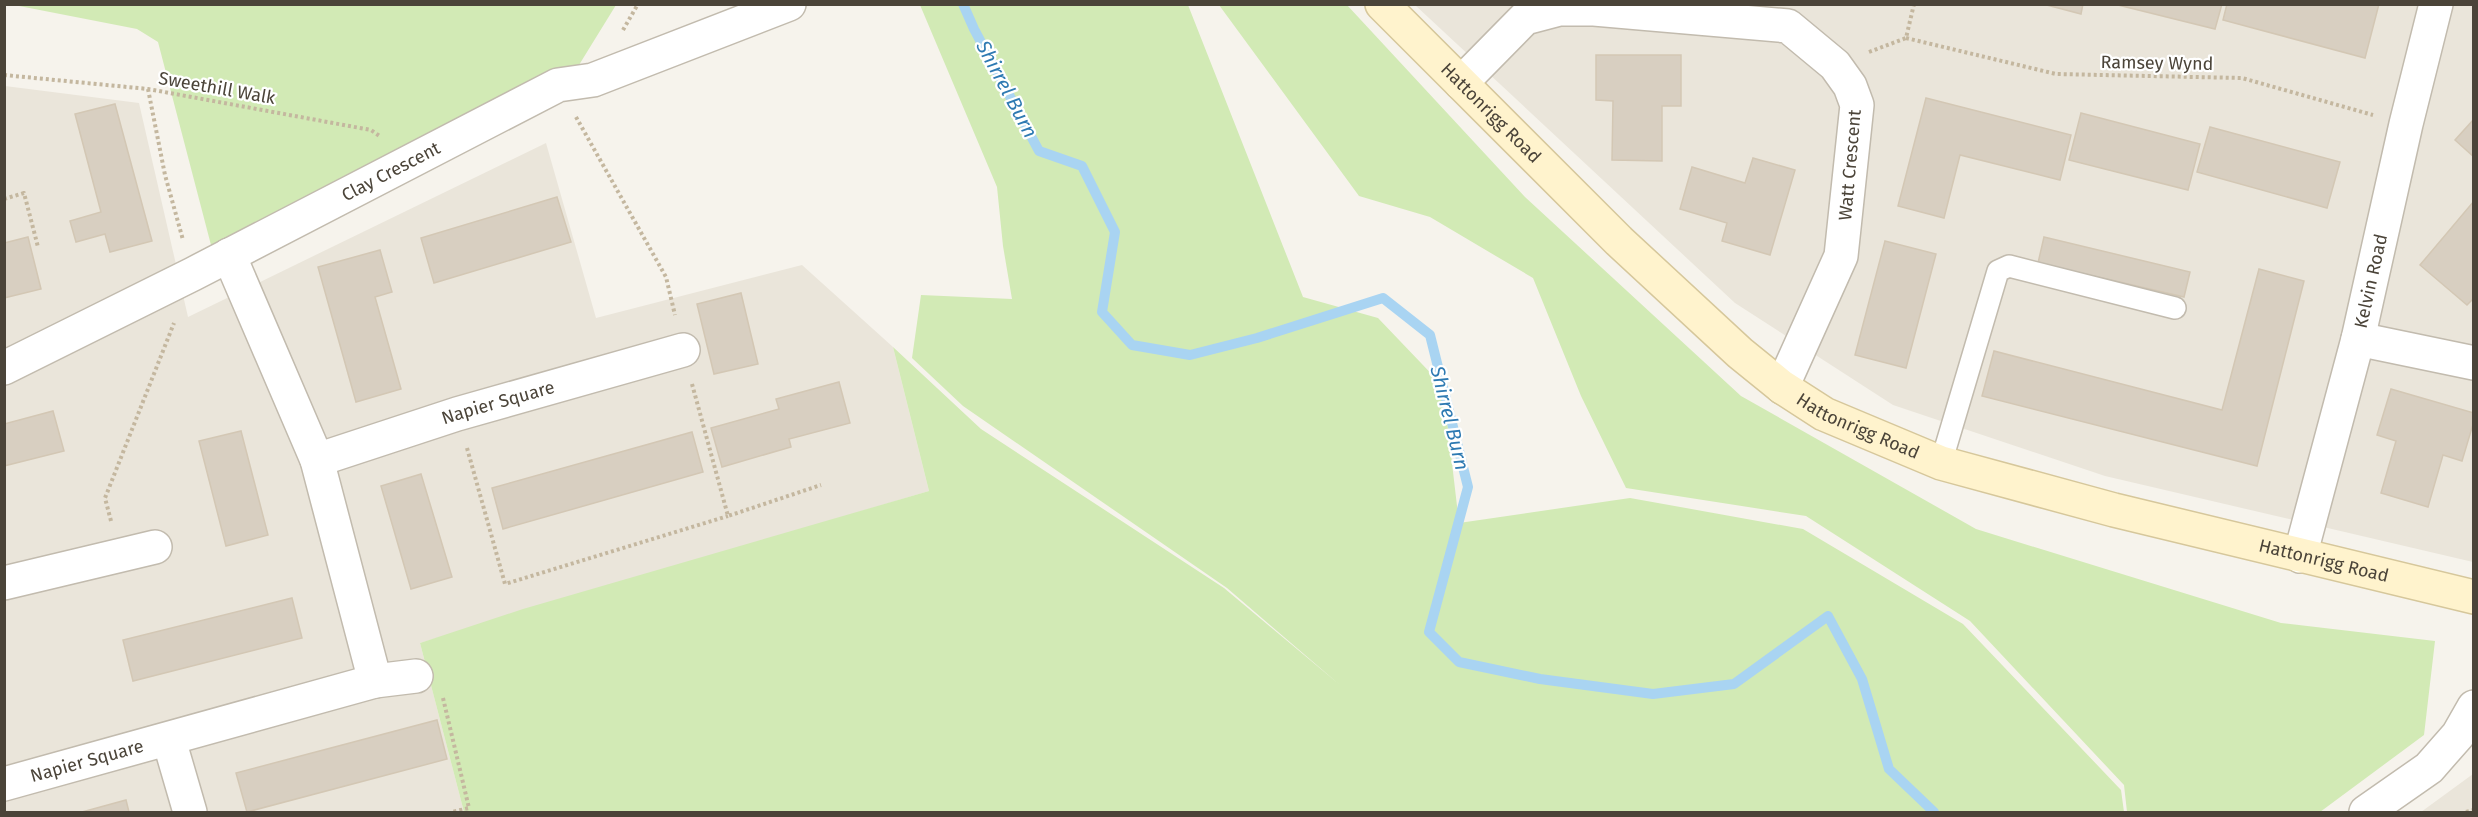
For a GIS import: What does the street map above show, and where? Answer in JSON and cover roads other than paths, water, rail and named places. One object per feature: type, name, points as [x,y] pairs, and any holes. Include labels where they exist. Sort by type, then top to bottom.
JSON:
[{"type":"street","name":"Clay Crescent","points":[[4,368],[193,274],[558,85],[593,80],[789,4]]},
{"type":"street","name":"Hattonrigg Road","points":[[1382,4],[1619,240],[1740,353],[1782,387],[1824,414],[1941,463],[2114,510],[2474,597]]},
{"type":"street","name":"Kelvin Road","points":[[2300,556],[2358,339],[2406,124],[2436,4]]},
{"type":"street","name":"Watt Crescent","points":[[1461,83],[1525,18],[1559,9],[1594,9],[1788,26],[1835,65],[1850,86],[1857,105],[1841,256],[1782,387]]},
{"type":"street","points":[[229,255],[317,460],[375,681]]},
{"type":"street","points":[[2358,339],[2474,363]]},
{"type":"street","name":"Napier Square","points":[[317,460],[457,414],[683,350]]},
{"type":"street","points":[[4,583],[155,547]]},
{"type":"street","name":"Napier Square","points":[[4,784],[375,681],[416,676]]},
{"type":"street","points":[[2366,813],[2429,768],[2458,735],[2474,707]]},
{"type":"street","name":"Napier Square","points":[[169,740],[190,813]]},
{"type":"lane","points":[[1941,463],[1998,271],[2009,266],[2175,308]]},
{"type":"waterway","name":"Shirrel Burn","points":[[963,4],[1039,151],[1082,166],[1115,232],[1102,312],[1132,345],[1190,355],[1257,338],[1383,298],[1430,335],[1468,487],[1429,632],[1459,662],[1540,679],[1653,694],[1734,684],[1828,616],[1862,679],[1889,769],[1934,812]]}]
